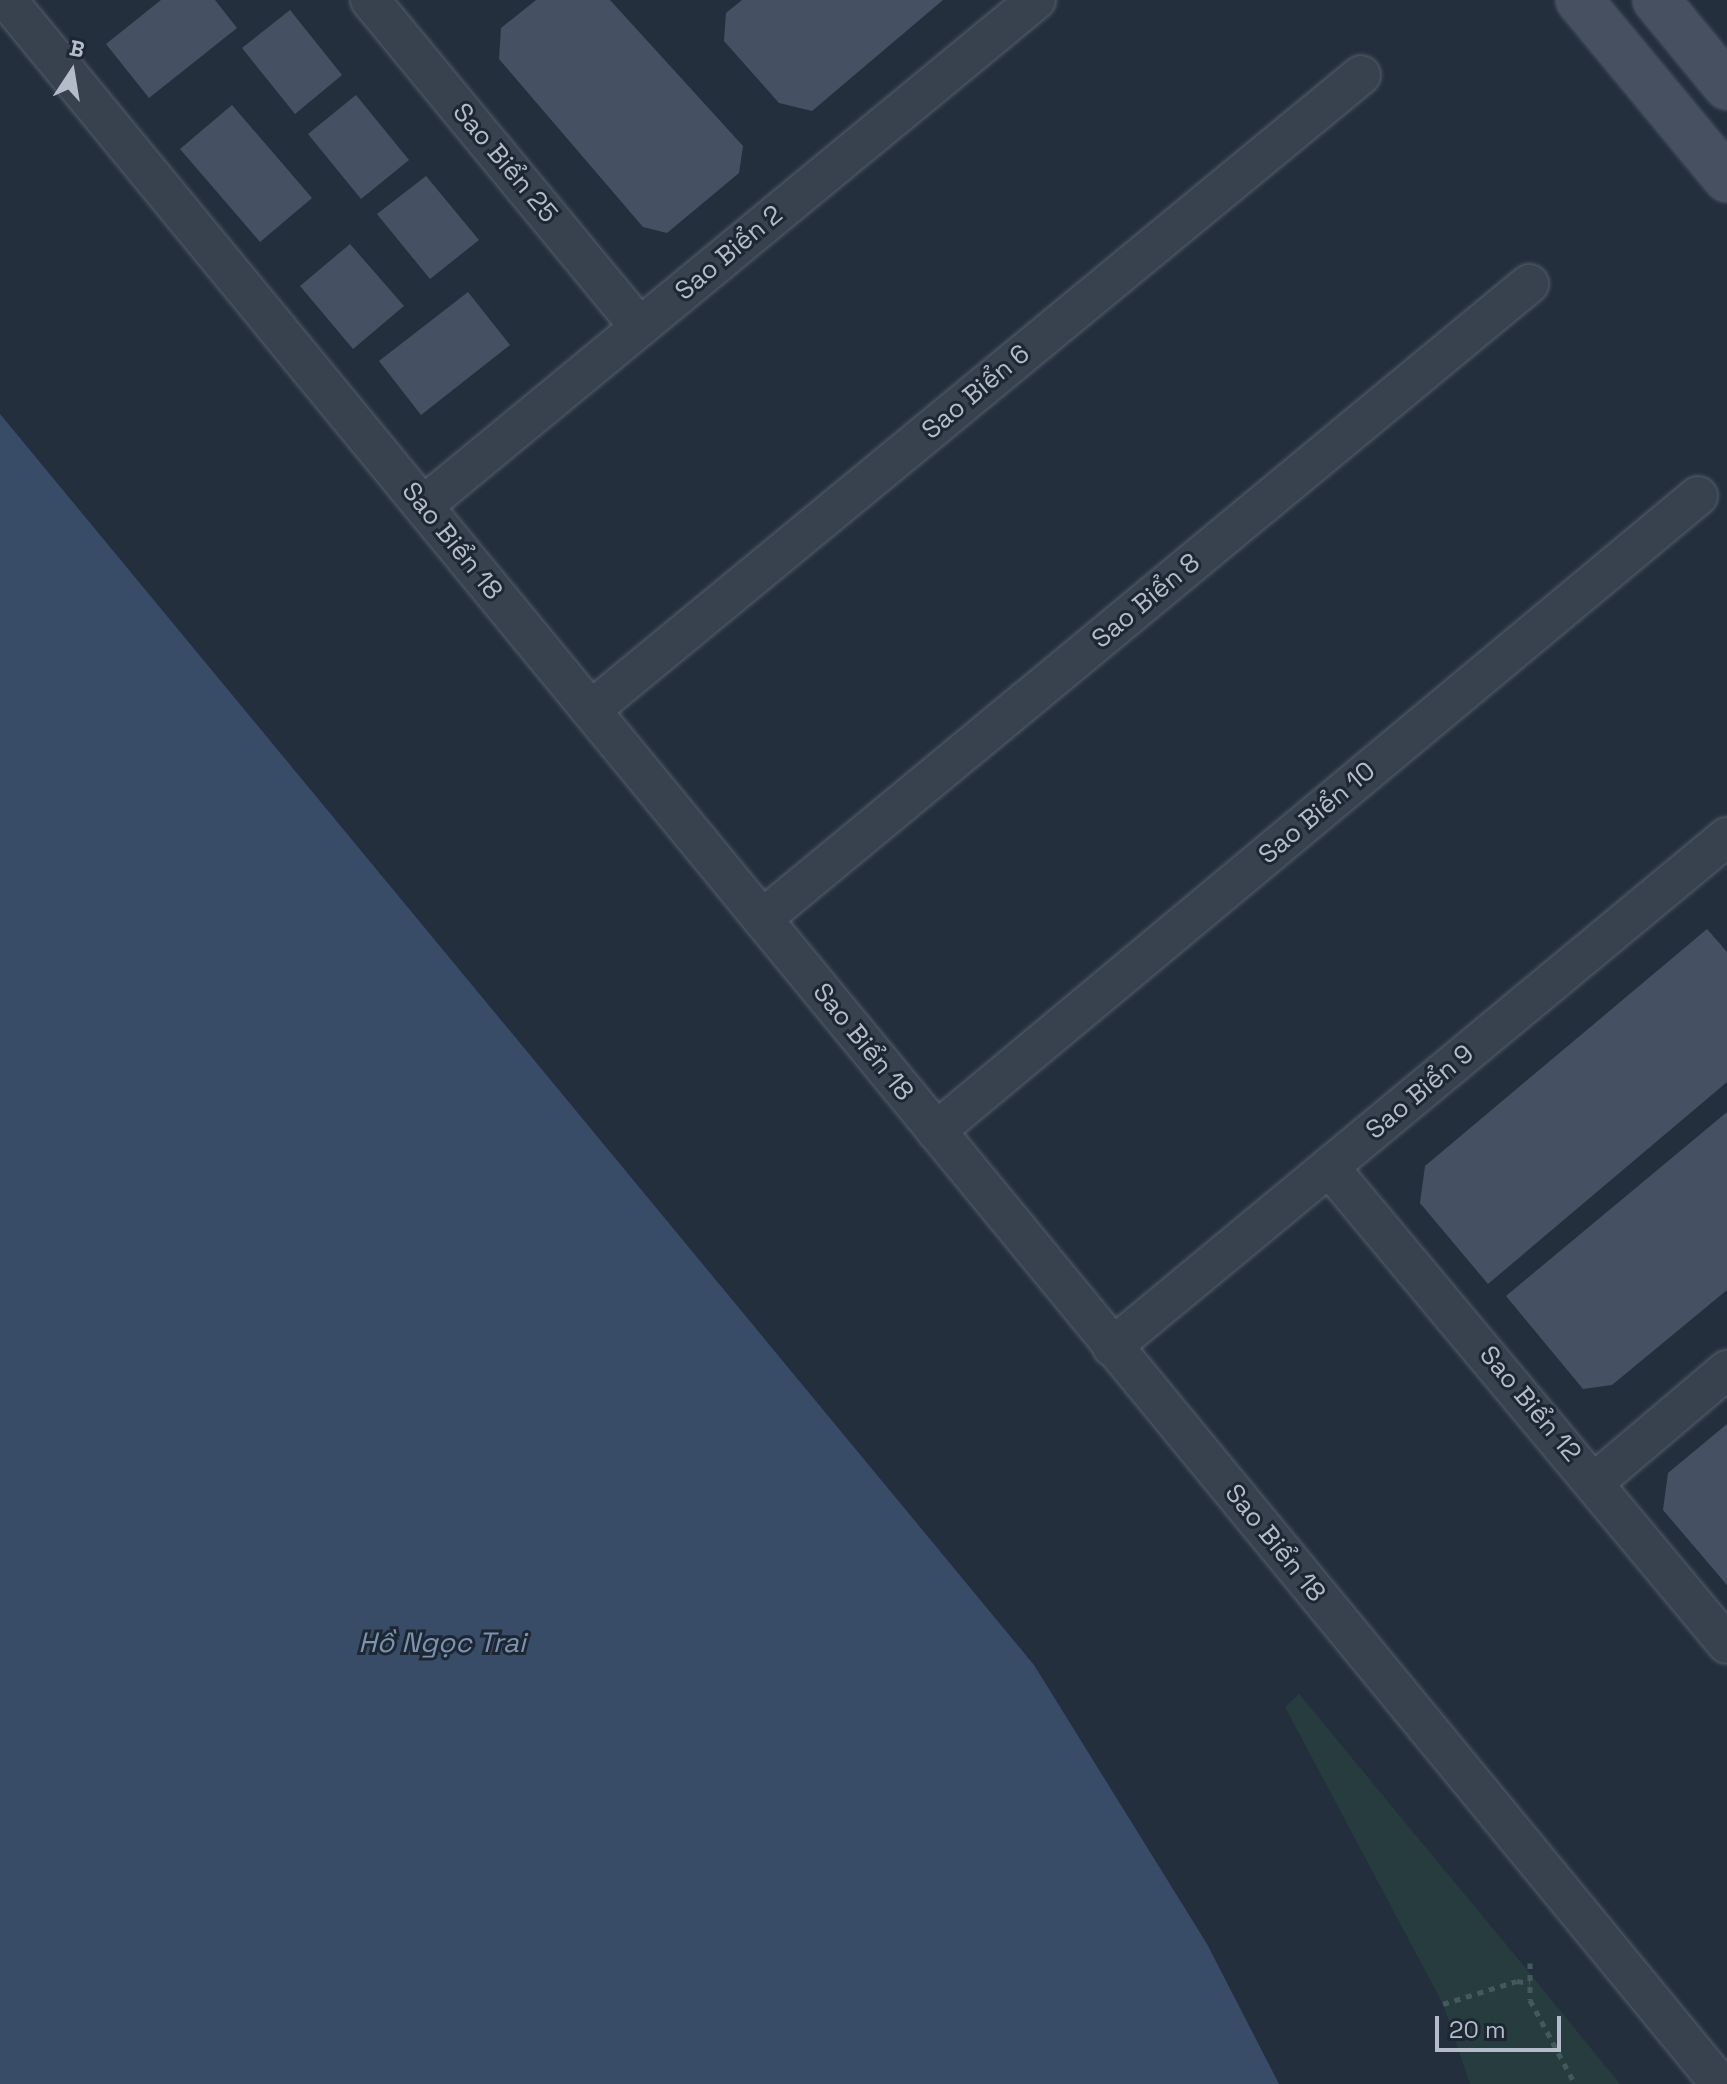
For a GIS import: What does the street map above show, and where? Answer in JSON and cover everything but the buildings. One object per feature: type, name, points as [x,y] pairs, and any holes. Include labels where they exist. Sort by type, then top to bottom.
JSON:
[{"type":"street","name":"Sao Biển 25","points":[[370,0],[640,327]]},
{"type":"street","name":"Sao Biển 2","points":[[423,506],[1036,0]]},
{"type":"street","points":[[1579,0],[1727,179]]},
{"type":"street","points":[[1656,0],[1727,86]]},
{"type":"street","name":"Sao Biển 18","points":[[9,1],[1720,2084]]},
{"type":"street","name":"Sao Biển 6","points":[[591,710],[1361,75]]},
{"type":"street","name":"Sao Biển 8","points":[[762,919],[1529,284]]},
{"type":"street","name":"Sao Biển 10","points":[[936,1131],[1698,496]]},
{"type":"street","name":"Sao Biển 9","points":[[1112,1347],[1727,837]]},
{"type":"street","name":"Sao Biển 12","points":[[1329,1167],[1596,1481],[1727,1644]]},
{"type":"street","points":[[1596,1481],[1727,1370]]},
{"type":"path","points":[[1530,1963],[1530,2000],[1542,2028],[1575,2084]]},
{"type":"path","points":[[1443,2004],[1517,1981],[1530,1983]]},
{"type":"green space","points":[[1299,1694],[1620,2084],[1470,2084],[1443,2004],[1285,1707]]},
{"type":"water","name":"Hồ Ngọc Trai","points":[[0,414],[1034,1665],[1207,1944],[1279,2084],[0,2084]]}]
